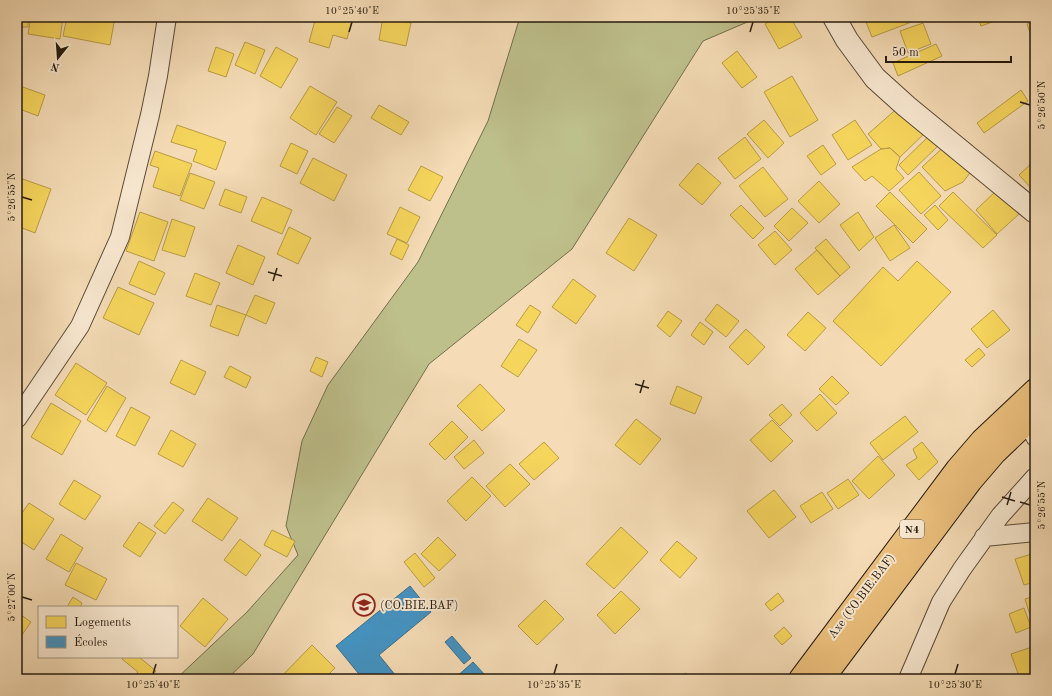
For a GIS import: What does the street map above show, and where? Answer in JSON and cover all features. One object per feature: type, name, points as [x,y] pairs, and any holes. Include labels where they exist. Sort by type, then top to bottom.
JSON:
[{"type":"highway","name":"Axe (CO.BIE.BAF)","points":[[802,679],[957,469],[982,440],[1035,390]]},
{"type":"highway","name":"Axe (CO.BIE.BAF)","points":[[824,679],[971,481],[996,453],[1033,424]]},
{"type":"street","points":[[17,419],[80,326],[120,237],[150,115],[158,76],[167,17]]},
{"type":"street","points":[[834,17],[846,40],[876,78],[906,106],[1035,212]]},
{"type":"street","points":[[908,679],[941,602],[984,537],[1012,502],[1035,477]]},
{"type":"street","points":[[984,537],[1035,532]]},
{"type":"green space","points":[[520,17],[759,17],[703,41],[572,249],[429,364],[253,654],[227,679],[176,679],[247,612],[298,555],[286,526],[302,441],[328,385],[418,262],[488,121]]},
{"type":"building: Logements","points":[[17,17],[28,17],[28,27],[17,27]]},
{"type":"building: Logements","points":[[31,17],[63,17],[60,39],[28,34]]},
{"type":"building: Logements","points":[[67,17],[115,17],[110,45],[63,36]]},
{"type":"building: Logements","points":[[221,17],[238,17],[238,20]]},
{"type":"building: Logements","points":[[316,17],[353,17],[347,39],[333,35],[329,48],[309,42]]},
{"type":"building: Logements","points":[[383,17],[411,23],[406,46],[379,40]]},
{"type":"building: Logements","points":[[776,17],[790,17],[802,37],[779,49],[765,24]]},
{"type":"building: Logements","points":[[864,17],[921,17],[922,18],[872,37]]},
{"type":"building: Logements","points":[[978,17],[1006,17],[981,26]]},
{"type":"building: Logements","points":[[1035,21],[1035,38],[1032,39],[1027,24]]},
{"type":"building: Logements","points":[[923,23],[931,44],[908,53],[900,31]]},
{"type":"building: Logements","points":[[245,42],[265,50],[255,74],[235,65]]},
{"type":"building: Logements","points":[[936,44],[942,56],[898,76],[893,63]]},
{"type":"building: Logements","points":[[216,47],[234,54],[226,77],[208,71]]},
{"type":"building: Logements","points":[[276,47],[298,59],[281,88],[260,76]]},
{"type":"building: Logements","points":[[737,51],[757,77],[742,88],[722,63]]},
{"type":"building: Logements","points":[[792,76],[818,120],[790,137],[764,92]]},
{"type":"building: Logements","points":[[17,85],[45,95],[38,116],[17,108]]},
{"type":"building: Logements","points":[[310,86],[337,102],[316,135],[290,118]]},
{"type":"building: Logements","points":[[1021,90],[1028,101],[984,133],[977,123]]},
{"type":"building: Logements","points":[[379,105],[409,122],[401,135],[371,118]]},
{"type":"building: Logements","points":[[901,105],[927,131],[900,157],[890,148],[881,149],[868,134]]},
{"type":"building: Logements","points":[[337,107],[352,116],[334,143],[319,134]]},
{"type":"building: Logements","points":[[764,120],[784,143],[768,158],[747,134]]},
{"type":"building: Logements","points":[[855,120],[872,145],[848,160],[832,135]]},
{"type":"building: Logements","points":[[177,125],[226,142],[216,170],[193,161],[197,150],[171,142]]},
{"type":"building: Logements","points":[[932,133],[941,143],[908,175],[899,165]]},
{"type":"building: Logements","points":[[745,137],[761,159],[735,179],[718,158]]},
{"type":"building: Logements","points":[[291,143],[308,151],[297,174],[280,166]]},
{"type":"building: Logements","points":[[948,143],[976,165],[963,182],[945,191],[922,167]]},
{"type":"building: Logements","points":[[823,145],[836,164],[821,175],[807,156]]},
{"type":"building: Logements","points":[[890,148],[900,157],[896,169],[904,178],[889,191],[872,176],[865,181],[852,167],[881,149]]},
{"type":"building: Logements","points":[[155,151],[192,164],[180,196],[153,187],[159,168],[150,165]]},
{"type":"building: Logements","points":[[313,158],[347,175],[334,201],[300,183]]},
{"type":"building: Logements","points":[[1033,162],[1035,165],[1035,192],[1019,175]]},
{"type":"building: Logements","points":[[698,163],[721,183],[702,205],[679,185]]},
{"type":"building: Logements","points":[[421,166],[443,177],[430,201],[408,190]]},
{"type":"building: Logements","points":[[763,167],[788,199],[765,217],[739,186]]},
{"type":"building: Logements","points":[[919,172],[941,196],[921,214],[899,190]]},
{"type":"building: Logements","points":[[190,173],[215,182],[204,209],[180,200]]},
{"type":"building: Logements","points":[[17,177],[51,189],[35,233],[17,226]]},
{"type":"building: Logements","points":[[819,181],[840,204],[819,223],[798,201]]},
{"type":"building: Logements","points":[[225,189],[247,197],[241,213],[219,205]]},
{"type":"building: Logements","points":[[997,190],[1019,214],[997,234],[976,210]]},
{"type":"building: Logements","points":[[890,192],[927,229],[913,243],[876,206]]},
{"type":"building: Logements","points":[[953,192],[997,235],[983,248],[939,206]]},
{"type":"building: Logements","points":[[262,197],[292,210],[282,234],[251,221]]},
{"type":"building: Logements","points":[[741,205],[764,228],[753,239],[730,215]]},
{"type":"building: Logements","points":[[935,205],[948,220],[938,230],[924,215]]},
{"type":"building: Logements","points":[[400,207],[420,217],[407,243],[387,234]]},
{"type":"building: Logements","points":[[792,208],[808,223],[789,241],[774,226]]},
{"type":"building: Logements","points":[[140,212],[168,222],[154,261],[126,251]]},
{"type":"building: Logements","points":[[858,212],[874,237],[859,251],[840,225]]},
{"type":"building: Logements","points":[[629,218],[657,235],[634,271],[606,253]]},
{"type":"building: Logements","points":[[172,219],[195,227],[185,257],[162,250]]},
{"type":"building: Logements","points":[[894,225],[910,248],[890,261],[875,238]]},
{"type":"building: Logements","points":[[289,227],[311,238],[298,264],[277,254]]},
{"type":"building: Logements","points":[[775,231],[792,250],[775,265],[758,245]]},
{"type":"building: Logements","points":[[397,239],[409,245],[402,260],[390,254]]},
{"type":"building: Logements","points":[[826,239],[850,267],[840,276],[815,248]]},
{"type":"building: Logements","points":[[238,245],[265,257],[253,285],[226,273]]},
{"type":"building: Logements","points":[[817,250],[840,276],[818,295],[795,269]]},
{"type":"building: Logements","points":[[139,261],[165,273],[155,295],[129,284]]},
{"type":"building: Logements","points":[[917,261],[951,292],[881,366],[833,321],[883,267],[898,281]]},
{"type":"building: Logements","points":[[195,273],[220,283],[211,305],[186,296]]},
{"type":"building: Logements","points":[[573,279],[596,296],[576,324],[552,307]]},
{"type":"building: Logements","points":[[118,287],[154,303],[139,335],[103,318]]},
{"type":"building: Logements","points":[[255,295],[275,303],[266,324],[246,315]]},
{"type":"building: Logements","points":[[717,304],[739,321],[726,337],[705,320]]},
{"type":"building: Logements","points":[[217,305],[246,315],[238,336],[210,326]]},
{"type":"building: Logements","points":[[530,305],[541,312],[528,333],[516,325]]},
{"type":"building: Logements","points":[[993,310],[1010,330],[987,348],[971,329]]},
{"type":"building: Logements","points":[[668,311],[682,321],[670,337],[657,326]]},
{"type":"building: Logements","points":[[808,312],[826,328],[805,351],[787,335]]},
{"type":"building: Logements","points":[[700,322],[713,332],[704,345],[691,335]]},
{"type":"building: Logements","points":[[746,329],[765,347],[748,365],[729,347]]},
{"type":"building: Logements","points":[[519,339],[537,350],[518,377],[501,366]]},
{"type":"building: Logements","points":[[979,348],[985,355],[972,367],[965,360]]},
{"type":"building: Logements","points":[[316,357],[328,362],[322,377],[310,371]]},
{"type":"building: Logements","points":[[181,360],[206,372],[195,395],[170,383]]},
{"type":"building: Logements","points":[[76,363],[107,383],[86,415],[55,395]]},
{"type":"building: Logements","points":[[230,366],[251,377],[246,388],[224,377]]},
{"type":"building: Logements","points":[[832,376],[849,393],[836,405],[819,389]]},
{"type":"building: Logements","points":[[480,384],[505,410],[482,431],[457,406]]},
{"type":"building: Logements","points":[[107,386],[126,398],[106,432],[87,420]]},
{"type":"building: Logements","points":[[677,386],[702,397],[695,414],[670,404]]},
{"type":"building: Logements","points":[[820,394],[837,413],[817,431],[800,413]]},
{"type":"building: Logements","points":[[51,403],[81,421],[62,455],[31,437]]},
{"type":"building: Logements","points":[[782,404],[792,415],[780,426],[769,415]]},
{"type":"building: Logements","points":[[131,407],[150,417],[135,446],[116,436]]},
{"type":"building: Logements","points":[[905,416],[918,432],[883,460],[870,443]]},
{"type":"building: Logements","points":[[636,419],[661,439],[640,465],[615,445]]},
{"type":"building: Logements","points":[[772,420],[793,441],[771,462],[750,440]]},
{"type":"building: Logements","points":[[452,421],[468,437],[445,460],[429,444]]},
{"type":"building: Logements","points":[[171,430],[196,444],[183,467],[158,454]]},
{"type":"building: Logements","points":[[474,440],[484,453],[464,469],[454,457]]},
{"type":"building: Logements","points":[[544,442],[559,458],[534,480],[519,464]]},
{"type":"building: Logements","points":[[922,442],[938,462],[919,480],[906,465],[917,458],[913,449]]},
{"type":"building: Logements","points":[[878,456],[895,475],[869,499],[852,481]]},
{"type":"building: Logements","points":[[510,464],[530,484],[505,507],[486,486]]},
{"type":"building: Logements","points":[[472,477],[491,496],[466,521],[447,501]]},
{"type":"building: Logements","points":[[848,479],[859,495],[838,509],[827,493]]},
{"type":"building: Logements","points":[[74,480],[101,496],[85,520],[59,504]]},
{"type":"building: Logements","points":[[774,490],[796,517],[769,538],[747,511]]},
{"type":"building: Logements","points":[[822,492],[833,509],[811,523],[800,506]]},
{"type":"building: Logements","points":[[208,498],[238,518],[222,541],[192,521]]},
{"type":"building: Logements","points":[[173,502],[184,510],[165,534],[154,526]]},
{"type":"building: Logements","points":[[29,503],[54,519],[34,550],[17,539],[17,520]]},
{"type":"building: Logements","points":[[139,522],[156,533],[140,557],[123,546]]},
{"type":"building: Logements","points":[[621,527],[648,552],[614,589],[586,564]]},
{"type":"building: Logements","points":[[272,530],[295,541],[287,557],[264,545]]},
{"type":"building: Logements","points":[[61,534],[83,548],[69,572],[46,559]]},
{"type":"building: Logements","points":[[438,537],[456,555],[439,571],[421,554]]},
{"type":"building: Logements","points":[[240,539],[261,555],[246,576],[224,560]]},
{"type":"building: Logements","points":[[677,541],[697,558],[680,578],[660,560]]},
{"type":"building: Logements","points":[[415,553],[435,578],[424,587],[404,562]]},
{"type":"building: Logements","points":[[1035,553],[1035,582],[1024,585],[1015,559]]},
{"type":"building: Logements","points":[[76,563],[107,579],[96,600],[65,585]]},
{"type":"building: Logements","points":[[621,591],[640,609],[615,634],[597,615]]},
{"type":"building: Logements","points":[[778,593],[784,601],[771,611],[765,604]]},
{"type":"building: Logements","points":[[1035,596],[1035,631],[1025,599]]},
{"type":"building: Logements","points":[[73,597],[82,603],[80,606],[68,606]]},
{"type":"building: Logements","points":[[203,598],[228,619],[205,647],[180,626]]},
{"type":"building: Logements","points":[[545,600],[564,619],[537,645],[518,626]]},
{"type":"building: Logements","points":[[1024,608],[1031,627],[1016,633],[1009,614]]},
{"type":"building: Logements","points":[[17,612],[31,622],[17,642]]},
{"type":"building: Logements","points":[[784,627],[792,636],[782,645],[774,636]]},
{"type":"building: Logements","points":[[312,645],[335,668],[324,679],[279,679]]},
{"type":"building: Logements","points":[[1035,646],[1035,677],[1020,679],[1011,654]]},
{"type":"building: Logements","points":[[140,658],[156,671],[150,679],[140,679],[135,675],[138,672],[122,659]]},
{"type":"building: Logements","points":[[686,673],[689,679],[676,679]]},
{"type":"building: Écoles","points":[[410,586],[431,612],[379,655],[396,676],[393,679],[363,679],[336,646]]},
{"type":"building: Écoles","points":[[452,636],[471,658],[464,664],[445,642]]},
{"type":"building: Écoles","points":[[473,662],[485,675],[480,679],[454,679]]},
{"type":"place","name":"(CO.BIE.BAF)","points":[[364,605]]}]
